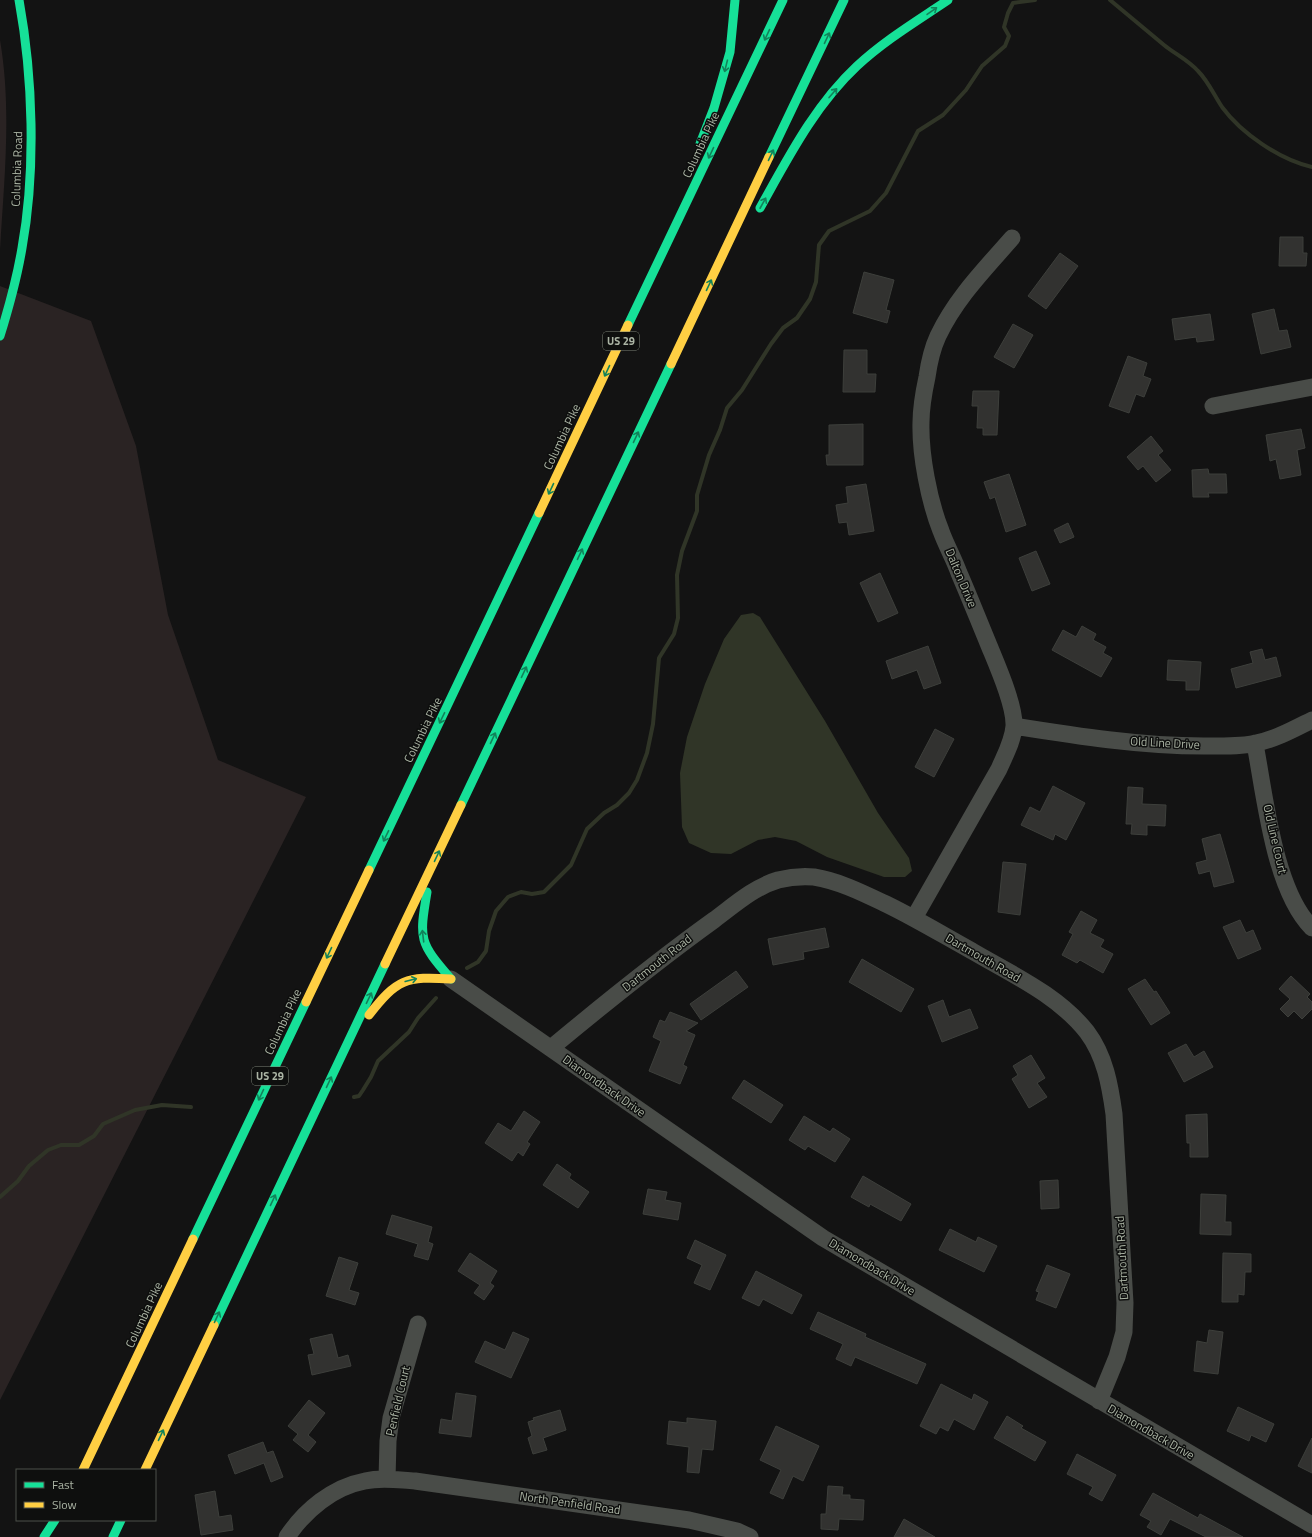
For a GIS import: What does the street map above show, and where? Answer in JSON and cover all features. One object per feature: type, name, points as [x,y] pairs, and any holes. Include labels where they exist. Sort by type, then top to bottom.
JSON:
[{"type":"main road","name":"Columbia Road","points":[[0,336],[17,279],[25,238],[30,175],[30,119],[24,24],[20,0]]},
{"type":"main road","points":[[697,152],[714,108],[728,59],[735,0]]},
{"type":"main road","name":"Columbia Pike","points":[[83,1469],[783,0]]},
{"type":"main road","points":[[145,1469],[844,0]]},
{"type":"main road","points":[[755,218],[808,125],[830,96],[852,71],[875,50],[948,0]]},
{"type":"main road","points":[[631,319],[680,195]]},
{"type":"main road","points":[[650,409],[725,272]]},
{"type":"main road","points":[[430,871],[422,933],[424,942],[435,961],[451,980]]},
{"type":"main road","points":[[352,1034],[392,988],[402,982],[426,977],[451,980]]},
{"type":"main road","points":[[44,1537],[54,1521]]},
{"type":"main road","points":[[51,1537],[59,1521]]},
{"type":"main road","points":[[113,1537],[121,1521]]},
{"type":"street","name":"Dalton Drive","points":[[914,918],[999,769],[1010,744],[1014,726],[1012,710],[996,662],[939,525],[933,506],[926,474],[920,422],[929,363],[938,337],[951,312],[967,289],[1012,238]]},
{"type":"street","points":[[1213,406],[1312,388]]},
{"type":"street","name":"Old Line Drive","points":[[1014,726],[1091,738],[1178,746],[1255,744],[1285,734],[1312,720]]},
{"type":"street","name":"Old Line Court","points":[[1255,744],[1272,836],[1279,864],[1296,905],[1307,923],[1312,928]]},
{"type":"street","name":"Dartmouth Road","points":[[550,1048],[652,966],[753,892],[776,881],[793,877],[814,877],[837,883],[861,892],[914,918],[1035,988],[1058,1003],[1086,1032],[1098,1049],[1110,1088],[1114,1114],[1125,1303],[1124,1332],[1117,1357],[1099,1401]]},
{"type":"street","name":"Diamondback Drive","points":[[451,980],[823,1238],[1312,1525]]},
{"type":"street","name":"Penfield Court","points":[[387,1479],[388,1441],[392,1418],[418,1324]]},
{"type":"street","name":"North Penfield Road","points":[[287,1537],[307,1511],[335,1493],[351,1484],[366,1480],[387,1479],[415,1481],[689,1520],[737,1531],[750,1537]]},
{"type":"shaded area","points":[[0,40],[6,92],[6,145],[0,250]]},
{"type":"shaded area","points":[[0,286],[91,321],[136,446],[168,615],[218,760],[306,797],[0,1400]]},
{"type":"shaded area","points":[[753,613],[760,617],[825,721],[878,813],[909,858],[912,871],[905,877],[884,877],[827,857],[796,841],[775,837],[758,840],[731,854],[711,853],[689,843],[682,827],[680,773],[687,737],[705,684],[724,639],[741,615]]},
{"type":"building","points":[[1280,237],[1303,237],[1303,253],[1307,253],[1306,266],[1279,266]]},
{"type":"building","points":[[1060,253],[1078,266],[1046,309],[1028,296]]},
{"type":"building","points":[[864,272],[894,280],[886,310],[890,311],[887,323],[853,313]]},
{"type":"building","points":[[1274,309],[1279,331],[1287,330],[1291,347],[1261,354],[1252,314]]},
{"type":"building","points":[[1210,314],[1214,340],[1197,342],[1196,337],[1175,340],[1172,319]]},
{"type":"building","points":[[1013,324],[1033,335],[1014,368],[994,357]]},
{"type":"building","points":[[844,350],[867,350],[867,374],[876,374],[875,392],[843,392]]},
{"type":"building","points":[[1128,356],[1147,363],[1143,376],[1151,379],[1144,397],[1136,394],[1129,413],[1109,406]]},
{"type":"building","points":[[973,391],[999,391],[997,435],[983,435],[983,428],[977,428],[978,406],[972,406]]},
{"type":"building","points":[[863,424],[863,465],[827,465],[826,455],[829,455],[829,425]]},
{"type":"building","points":[[1301,429],[1305,448],[1297,450],[1301,475],[1280,479],[1276,459],[1270,461],[1266,435]]},
{"type":"building","points":[[1151,436],[1163,451],[1158,455],[1171,470],[1156,482],[1143,466],[1138,470],[1127,457]]},
{"type":"building","points":[[1208,469],[1209,474],[1226,474],[1227,493],[1208,493],[1209,497],[1193,497],[1192,470]]},
{"type":"building","points":[[1009,474],[1026,525],[1006,532],[995,497],[990,499],[984,482]]},
{"type":"building","points":[[866,484],[874,531],[849,535],[847,522],[839,523],[836,505],[848,503],[846,487]]},
{"type":"building","points":[[1068,523],[1074,537],[1060,543],[1054,530]]},
{"type":"building","points":[[1036,551],[1050,584],[1032,591],[1019,558]]},
{"type":"building","points":[[880,573],[898,613],[878,622],[860,583]]},
{"type":"building","points":[[1082,626],[1096,634],[1093,640],[1106,647],[1103,653],[1112,658],[1101,677],[1052,650],[1063,630],[1076,637]]},
{"type":"building","points":[[928,646],[941,683],[924,689],[917,670],[892,679],[886,661]]},
{"type":"building","points":[[1262,649],[1265,660],[1276,657],[1281,676],[1236,688],[1231,669],[1253,663],[1250,652]]},
{"type":"building","points":[[1168,660],[1201,662],[1199,690],[1186,690],[1186,681],[1167,680]]},
{"type":"building","points":[[935,729],[954,739],[934,777],[915,767]]},
{"type":"building","points":[[1053,786],[1085,803],[1066,840],[1055,834],[1053,840],[1021,825],[1030,807],[1040,812]]},
{"type":"building","points":[[1128,787],[1143,788],[1142,804],[1166,805],[1165,826],[1147,825],[1147,835],[1131,834],[1132,824],[1126,824]]},
{"type":"building","points":[[1220,834],[1234,882],[1214,887],[1210,871],[1199,874],[1196,863],[1207,860],[1202,839]]},
{"type":"building","points":[[1003,862],[1026,864],[1020,915],[998,912]]},
{"type":"building","points":[[1081,911],[1097,920],[1090,933],[1104,940],[1100,947],[1113,954],[1103,973],[1080,960],[1077,963],[1062,955],[1073,934],[1069,932]]},
{"type":"building","points":[[1240,920],[1246,933],[1253,930],[1261,949],[1238,959],[1223,927]]},
{"type":"building","points":[[825,928],[829,947],[803,952],[804,959],[773,965],[768,939]]},
{"type":"building","points":[[862,959],[914,989],[901,1012],[849,982]]},
{"type":"building","points":[[736,971],[748,987],[701,1020],[690,1004]]},
{"type":"building","points":[[1291,976],[1310,994],[1307,997],[1312,1002],[1312,1009],[1302,1019],[1294,1011],[1288,1017],[1280,1009],[1290,999],[1279,989]]},
{"type":"building","points":[[1145,979],[1154,992],[1156,991],[1170,1013],[1151,1025],[1128,989]]},
{"type":"building","points":[[943,1000],[949,1017],[970,1009],[978,1028],[942,1042],[928,1006]]},
{"type":"building","points":[[670,1012],[698,1023],[686,1031],[695,1035],[683,1065],[687,1067],[680,1084],[649,1071],[661,1041],[653,1037],[660,1020],[665,1022]]},
{"type":"building","points":[[1186,1044],[1194,1057],[1204,1051],[1213,1067],[1184,1082],[1168,1053]]},
{"type":"building","points":[[1031,1055],[1045,1078],[1037,1083],[1047,1097],[1029,1108],[1012,1079],[1018,1075],[1013,1066]]},
{"type":"building","points":[[744,1080],[783,1105],[771,1123],[732,1098]]},
{"type":"building","points":[[524,1111],[540,1122],[527,1142],[530,1144],[523,1156],[518,1152],[512,1161],[485,1143],[498,1123],[511,1131]]},
{"type":"building","points":[[1207,1114],[1208,1157],[1190,1157],[1190,1143],[1187,1143],[1186,1115]]},
{"type":"building","points":[[804,1116],[830,1132],[833,1128],[850,1139],[835,1162],[808,1146],[805,1150],[789,1140]]},
{"type":"building","points":[[557,1164],[571,1174],[569,1178],[589,1192],[578,1208],[543,1185]]},
{"type":"building","points":[[863,1176],[911,1204],[901,1221],[870,1204],[869,1207],[851,1197]]},
{"type":"building","points":[[1058,1180],[1059,1208],[1041,1209],[1040,1181]]},
{"type":"building","points":[[648,1189],[667,1192],[665,1200],[681,1203],[678,1220],[643,1214]]},
{"type":"building","points":[[1201,1194],[1226,1195],[1225,1222],[1231,1222],[1231,1235],[1200,1234]]},
{"type":"building","points":[[392,1215],[432,1227],[428,1242],[433,1244],[428,1260],[414,1256],[418,1244],[386,1234]]},
{"type":"building","points":[[950,1229],[976,1242],[978,1237],[997,1246],[984,1272],[939,1250]]},
{"type":"building","points":[[695,1240],[726,1255],[710,1290],[694,1283],[702,1265],[687,1258]]},
{"type":"building","points":[[470,1253],[497,1271],[490,1283],[494,1286],[484,1300],[474,1293],[480,1285],[458,1271]]},
{"type":"building","points":[[1223,1253],[1251,1254],[1251,1272],[1245,1272],[1244,1295],[1238,1294],[1238,1302],[1222,1302]]},
{"type":"building","points":[[339,1257],[358,1263],[349,1290],[359,1293],[355,1305],[326,1296]]},
{"type":"building","points":[[1047,1265],[1070,1274],[1056,1308],[1036,1300],[1039,1292],[1036,1291]]},
{"type":"building","points":[[756,1271],[802,1295],[792,1314],[763,1299],[759,1306],[742,1298]]},
{"type":"building","points":[[818,1312],[866,1334],[865,1337],[926,1364],[917,1384],[855,1357],[851,1366],[836,1359],[843,1344],[810,1329]]},
{"type":"building","points":[[1209,1330],[1223,1332],[1218,1374],[1194,1371],[1197,1341],[1207,1343]]},
{"type":"building","points":[[513,1332],[529,1339],[511,1378],[475,1362],[485,1341],[505,1350]]},
{"type":"building","points":[[332,1334],[338,1358],[348,1355],[351,1366],[312,1375],[308,1355],[314,1354],[310,1339]]},
{"type":"building","points":[[941,1384],[972,1400],[974,1394],[988,1402],[974,1430],[954,1419],[948,1431],[940,1427],[936,1434],[920,1426]]},
{"type":"building","points":[[456,1393],[476,1396],[471,1437],[439,1433],[441,1419],[452,1421]]},
{"type":"building","points":[[309,1400],[325,1413],[308,1435],[316,1442],[308,1452],[293,1440],[298,1434],[288,1426]]},
{"type":"building","points":[[1238,1407],[1274,1424],[1266,1442],[1251,1435],[1249,1441],[1227,1431]]},
{"type":"building","points":[[560,1410],[566,1430],[543,1438],[547,1450],[533,1454],[528,1438],[532,1436],[528,1422],[534,1420],[533,1418]]},
{"type":"building","points":[[1007,1416],[1023,1426],[1021,1428],[1046,1442],[1035,1461],[994,1438]]},
{"type":"building","points":[[687,1418],[716,1421],[713,1450],[702,1449],[699,1473],[687,1472],[689,1447],[667,1444],[669,1421],[687,1423]]},
{"type":"building","points":[[776,1426],[819,1446],[803,1481],[793,1476],[783,1499],[770,1493],[781,1470],[760,1460]]},
{"type":"building","points":[[1312,1438],[1312,1473],[1298,1466]]},
{"type":"building","points":[[263,1442],[267,1453],[273,1451],[283,1477],[271,1482],[264,1463],[235,1474],[228,1455]]},
{"type":"building","points":[[1077,1454],[1116,1475],[1102,1501],[1089,1494],[1093,1487],[1067,1474]]},
{"type":"building","points":[[828,1486],[843,1487],[842,1495],[850,1495],[850,1499],[864,1500],[863,1520],[839,1519],[838,1530],[821,1529],[821,1514],[826,1514]]},
{"type":"building","points":[[215,1491],[219,1517],[231,1515],[233,1530],[201,1535],[195,1495]]},
{"type":"building","points":[[1153,1493],[1198,1518],[1200,1514],[1243,1537],[1206,1537],[1170,1519],[1161,1535],[1147,1527],[1151,1521],[1140,1515]]},
{"type":"building","points":[[904,1519],[935,1537],[894,1537]]},
{"type":"waterway","points":[[467,968],[478,962],[486,951],[489,931],[496,911],[508,897],[521,892],[532,894],[544,892],[571,865],[587,829],[604,813],[617,805],[629,793],[637,780],[647,753],[653,724],[659,658],[674,634],[678,618],[677,575],[682,551],[697,511],[697,495],[709,455],[720,430],[727,408],[742,390],[783,328],[797,318],[810,299],[816,282],[819,245],[829,231],[870,211],[886,193],[918,131],[943,115],[966,90],[982,66],[1005,46],[1009,36],[1004,27],[1013,3],[1035,0]]},
{"type":"waterway","points":[[1110,0],[1164,45],[1194,67],[1205,79],[1230,117],[1250,136],[1274,152],[1312,167]]},
{"type":"waterway","points":[[354,1097],[359,1096],[371,1077],[378,1061],[409,1032],[418,1018],[436,998]]},
{"type":"waterway","points":[[0,1197],[18,1181],[29,1166],[48,1150],[61,1145],[79,1145],[94,1136],[103,1124],[135,1110],[162,1105],[191,1107]]},
{"type":"traffic: fast","points":[[0,336],[20,259],[26,218],[31,156],[30,92],[24,30],[19,0]]},
{"type":"traffic: fast","points":[[700,144],[714,108],[730,52],[735,0]]},
{"type":"traffic: fast","points":[[628,325],[783,0]]},
{"type":"traffic: fast","points":[[769,157],[844,0]]},
{"type":"traffic: fast","points":[[760,208],[803,133],[815,115],[842,81],[857,66],[901,31],[948,0]]},
{"type":"traffic: fast","points":[[461,805],[671,364]]},
{"type":"traffic: fast","points":[[369,870],[539,513]]},
{"type":"traffic: fast","points":[[427,892],[423,921],[424,940],[433,957],[451,979]]},
{"type":"traffic: fast","points":[[214,1325],[385,964]]},
{"type":"traffic: fast","points":[[193,1239],[306,1002]]},
{"type":"traffic: fast","points":[[44,1537],[54,1521]]},
{"type":"traffic: fast","points":[[113,1537],[121,1521]]},
{"type":"traffic: slow","points":[[671,364],[769,157]]},
{"type":"traffic: slow","points":[[539,513],[628,325]]},
{"type":"traffic: slow","points":[[385,964],[461,805]]},
{"type":"traffic: slow","points":[[306,1002],[369,870]]},
{"type":"traffic: slow","points":[[369,1015],[387,994],[404,982],[423,978],[451,979]]},
{"type":"traffic: slow","points":[[83,1469],[193,1239]]},
{"type":"traffic: slow","points":[[145,1469],[214,1325]]}]
